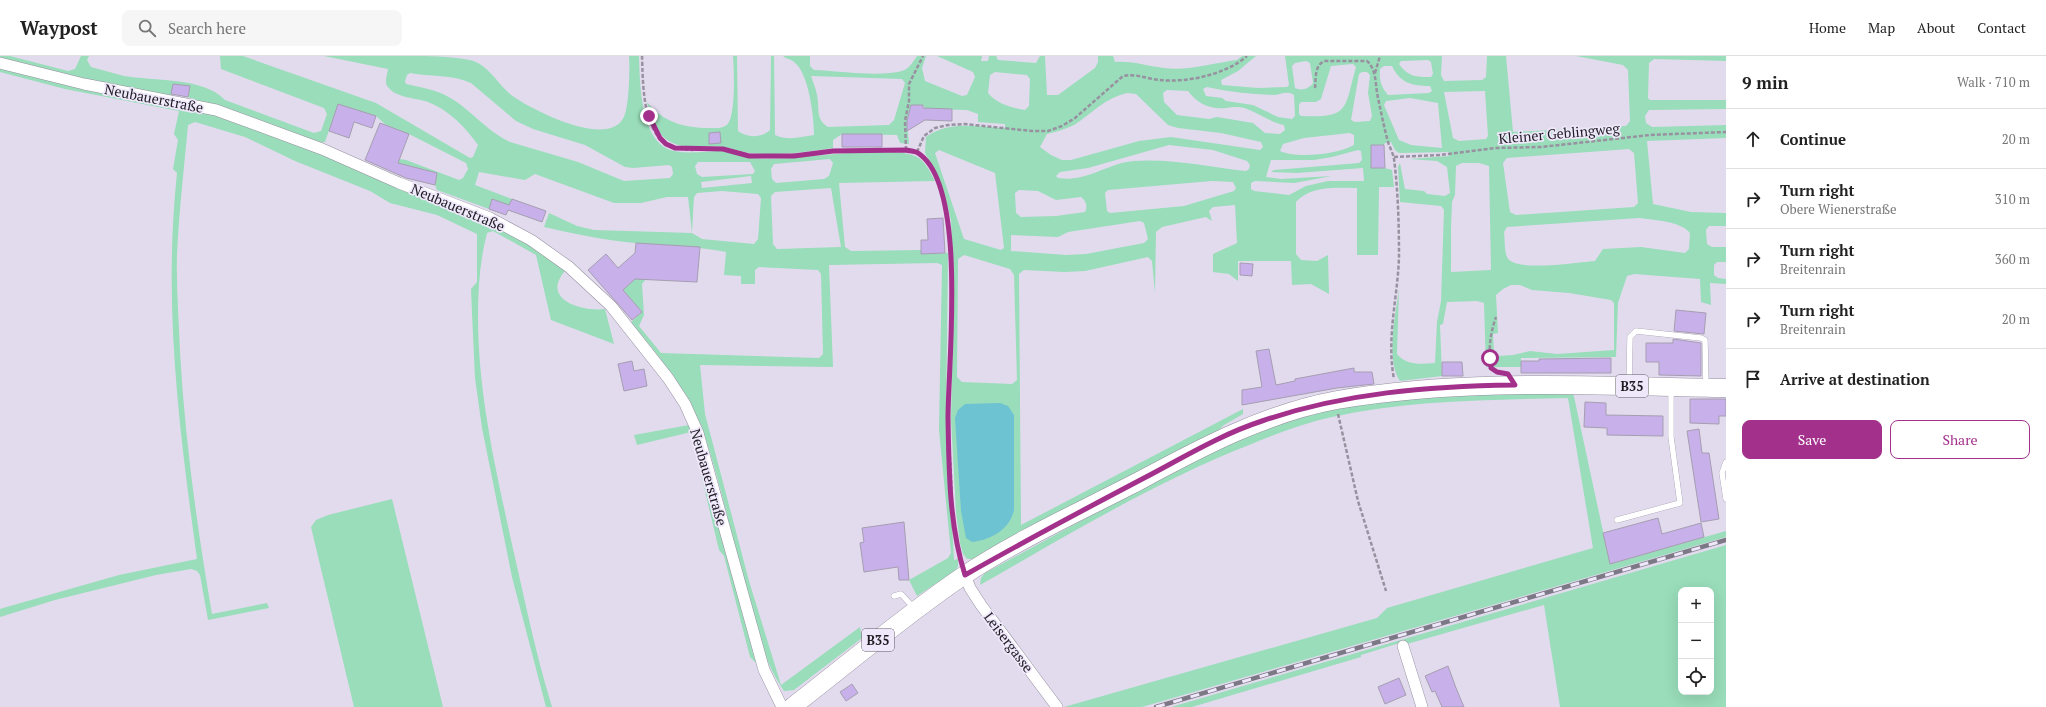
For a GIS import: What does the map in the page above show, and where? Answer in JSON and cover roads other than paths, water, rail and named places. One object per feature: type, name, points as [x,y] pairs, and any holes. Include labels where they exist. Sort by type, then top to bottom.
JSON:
[{"type":"main road","name":"B35","points":[[792,707],[916,609],[965,575],[1028,539],[1235,432],[1288,412],[1335,400],[1397,392],[1486,385],[1726,388]]},
{"type":"street","name":"Neubauerstraße","points":[[0,63],[84,84],[216,110],[248,120],[322,149],[399,183],[490,218],[531,240],[569,267],[611,306],[668,378],[685,404],[698,433],[764,670],[782,707]]},
{"type":"street","name":"Leisergasse","points":[[965,575],[970,588],[1057,707]]},
{"type":"street","points":[[1403,646],[1420,706]]},
{"type":"lane","points":[[1629,386],[1630,337],[1636,331],[1702,338],[1705,340],[1706,387]]},
{"type":"lane","points":[[1617,520],[1680,503],[1670,437],[1671,387]]},
{"type":"lane","points":[[1726,462],[1722,473],[1726,499]]},
{"type":"lane","points":[[894,596],[901,594],[916,609]]},
{"type":"water","points":[[1000,403],[1008,406],[1014,415],[1014,510],[1008,523],[999,532],[986,539],[972,542],[966,538],[961,511],[955,418],[958,410],[965,404]]},
{"type":"railway","points":[[1156,707],[1726,540]]}]
